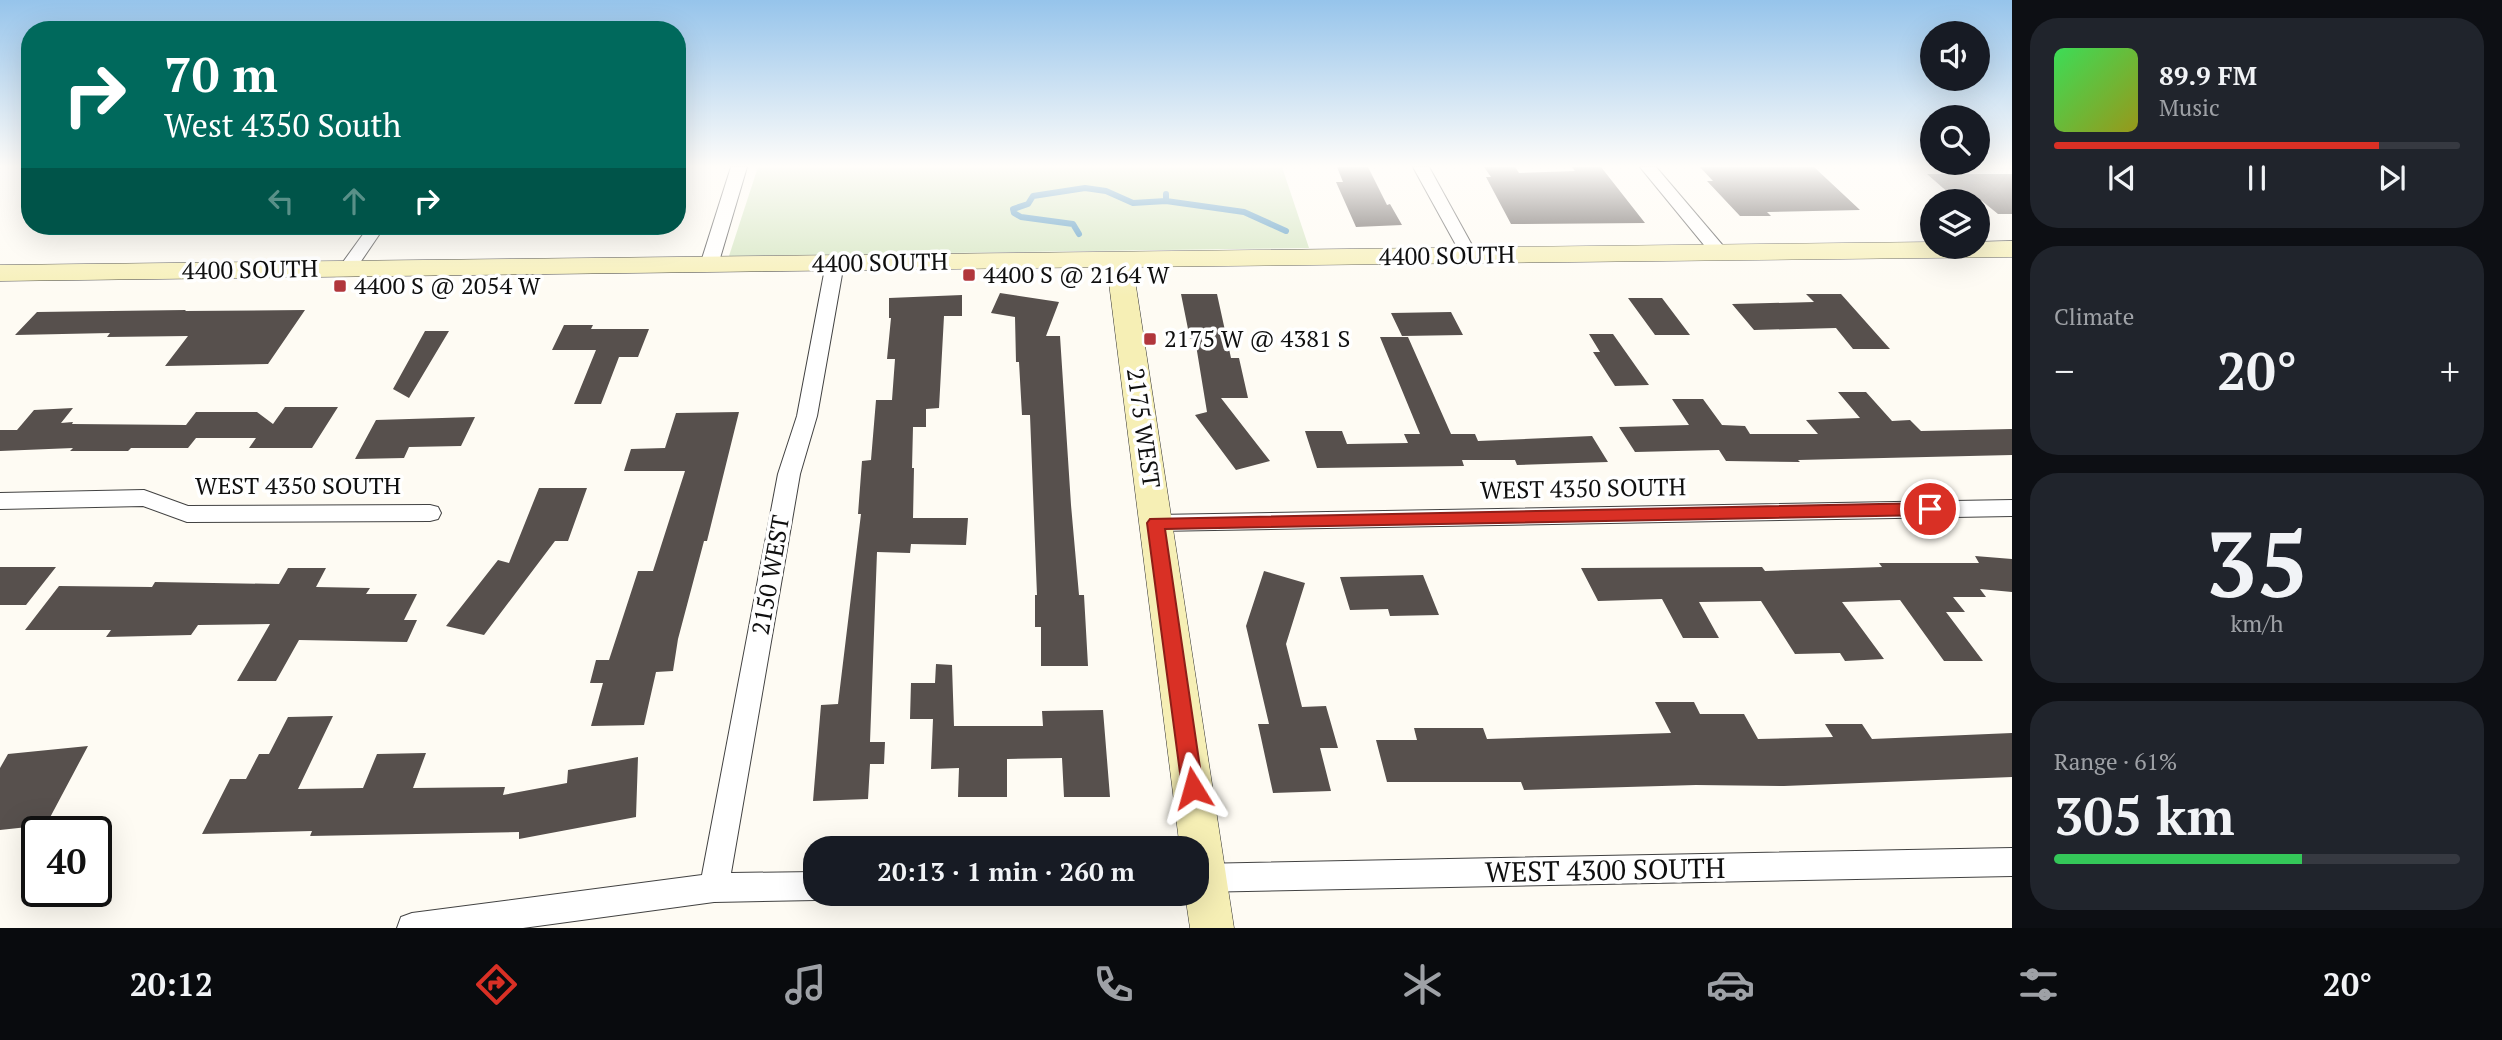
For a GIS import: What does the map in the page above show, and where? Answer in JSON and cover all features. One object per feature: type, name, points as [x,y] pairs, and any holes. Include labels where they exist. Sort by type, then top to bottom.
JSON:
[{"type":"street","points":[[709,265],[726,210]]},
{"type":"street","points":[[1445,210],[1470,256]]},
{"type":"street","points":[[1684,210],[1719,252]]},
{"type":"street","points":[[347,269],[371,235]]},
{"type":"street","name":"4400 SOUTH","points":[[0,273],[2012,249]]},
{"type":"street","name":"2175 WEST","points":[[1119,260],[1196,836]]},
{"type":"street","name":"2150 WEST","points":[[714,888],[789,474],[807,416],[835,263]]},
{"type":"street","name":"WEST 4350 SOUTH","points":[[0,500],[144,498],[187,513],[430,513]]},
{"type":"street","name":"WEST 4350 SOUTH","points":[[1156,523],[2012,508]]},
{"type":"street","name":"WEST 4300 SOUTH","points":[[1209,878],[2012,862]]},
{"type":"street","points":[[412,928],[714,888],[803,886]]},
{"type":"street","name":"2175 WEST","points":[[1207,906],[1212,928]]},
{"type":"green space","points":[[744,210],[1296,210],[1309,248],[729,256]]},
{"type":"building","points":[[1349,210],[1394,210],[1402,225],[1356,227]]},
{"type":"building","points":[[1504,210],[1635,210],[1645,223],[1511,224]]},
{"type":"building","points":[[1735,210],[1846,210],[1767,212],[1771,216],[1740,216]]},
{"type":"building","points":[[1993,210],[2012,210],[2012,214],[1998,214]]},
{"type":"building","points":[[1000,293],[1059,302],[1046,336],[1060,336],[1071,505],[1079,595],[1084,595],[1088,666],[1041,666],[1041,627],[1035,627],[1037,595],[1030,415],[1022,415],[1019,362],[1016,362],[1015,317],[991,313]]},
{"type":"building","points":[[1181,294],[1217,294],[1231,358],[1239,358],[1248,398],[1221,398],[1270,461],[1236,470],[1195,415],[1207,412],[1195,339],[1190,339]]},
{"type":"building","points":[[1806,294],[1841,294],[1890,349],[1853,349],[1836,328],[1754,330],[1732,304],[1814,302]]},
{"type":"building","points":[[962,295],[962,316],[944,316],[939,408],[926,409],[926,427],[913,427],[912,468],[913,518],[968,518],[966,545],[911,544],[910,553],[877,552],[870,742],[885,742],[884,764],[870,764],[868,799],[813,801],[821,705],[838,704],[861,514],[858,514],[862,461],[871,460],[876,400],[892,400],[895,359],[887,359],[891,318],[889,298]]},
{"type":"building","points":[[1628,298],[1662,298],[1690,335],[1655,335]]},
{"type":"building","points":[[305,310],[268,364],[165,366],[188,336],[107,337],[110,333],[15,335],[37,312]]},
{"type":"building","points":[[1451,312],[1463,335],[1402,336],[1391,313]]},
{"type":"building","points":[[564,325],[593,325],[591,329],[649,329],[638,357],[619,357],[601,404],[574,404],[596,350],[552,350]]},
{"type":"building","points":[[425,331],[449,331],[409,398],[393,389]]},
{"type":"building","points":[[1589,334],[1613,334],[1649,385],[1615,386],[1593,352],[1600,352]]},
{"type":"building","points":[[1380,337],[1408,337],[1451,434],[1475,434],[1478,441],[1592,436],[1608,462],[1517,465],[1515,460],[1462,460],[1464,466],[1317,468],[1305,431],[1342,431],[1347,444],[1408,443],[1404,434],[1420,434]]},
{"type":"building","points":[[1838,392],[1866,392],[1892,421],[1910,420],[1921,431],[2012,429],[2012,455],[1798,460],[1800,462],[1726,461],[1719,450],[1635,452],[1619,427],[1689,425],[1672,399],[1703,399],[1722,425],[1745,426],[1750,434],[1818,434],[1806,420],[1860,418]]},
{"type":"building","points":[[285,407],[338,407],[312,448],[249,448],[256,438],[196,438],[188,448],[0,451],[0,430],[17,430],[34,410],[73,408],[61,423],[73,422],[72,424],[186,425],[196,412],[257,412],[273,424]]},
{"type":"building","points":[[739,412],[707,541],[704,541],[678,639],[673,671],[656,672],[644,725],[591,726],[603,683],[590,683],[596,660],[609,660],[638,571],[653,571],[685,471],[624,471],[631,449],[665,448],[676,413]]},
{"type":"building","points":[[475,417],[461,446],[409,447],[404,458],[355,459],[376,420]]},
{"type":"building","points":[[539,488],[587,488],[568,541],[555,541],[484,635],[446,626],[498,560],[509,563]]},
{"type":"building","points":[[1975,556],[2012,559],[2012,592],[1980,589],[1986,597],[1953,597],[1965,612],[1946,612],[1983,661],[1944,661],[1900,600],[1842,602],[1884,659],[1845,661],[1840,653],[1795,654],[1761,601],[1699,602],[1719,638],[1683,638],[1662,599],[1598,601],[1581,568],[1762,567],[1765,571],[1882,567],[1879,563],[1979,563]]},
{"type":"building","points":[[0,567],[56,567],[26,605],[0,605]]},
{"type":"building","points":[[288,568],[326,568],[316,587],[370,588],[366,594],[417,594],[404,620],[417,620],[407,642],[299,640],[276,681],[237,681],[270,624],[198,625],[191,635],[106,637],[111,630],[25,630],[59,586],[152,587],[155,582],[279,584]]},
{"type":"building","points":[[1264,571],[1305,583],[1286,644],[1302,707],[1326,706],[1338,748],[1320,748],[1331,791],[1273,793],[1258,724],[1269,724],[1246,626]]},
{"type":"building","points":[[1423,575],[1439,615],[1390,616],[1388,609],[1350,610],[1340,577]]},
{"type":"building","points":[[936,664],[952,665],[954,726],[1043,726],[1042,711],[1103,710],[1110,797],[1064,797],[1062,758],[1007,759],[1007,797],[958,797],[959,768],[931,769],[933,719],[910,719],[911,683],[935,683]]},
{"type":"building","points":[[1655,702],[1694,702],[1700,714],[1744,714],[1758,739],[1833,737],[1825,724],[1862,724],[1872,739],[2012,733],[2012,777],[1784,786],[1696,785],[1524,790],[1521,782],[1387,782],[1376,740],[1417,740],[1414,728],[1483,728],[1487,739],[1671,733]]},
{"type":"building","points":[[333,716],[298,789],[363,788],[377,754],[426,753],[413,788],[505,787],[503,795],[567,783],[568,770],[638,757],[636,817],[519,839],[519,832],[310,836],[312,831],[202,834],[230,779],[246,779],[259,754],[269,754],[288,717]]},
{"type":"building","points":[[88,746],[51,816],[21,816],[21,828],[0,830],[0,768],[8,754]]},
{"type":"waterway","points":[[1013,210],[1021,217],[1073,224],[1079,234]]},
{"type":"waterway","points":[[1232,210],[1244,212],[1286,231]]},
{"type":"place","name":"4400 S @ 2164 W","points":[[969,275]]},
{"type":"place","name":"4400 S @ 2054 W","points":[[340,286]]},
{"type":"place","name":"2175 W @ 4381 S","points":[[1150,339]]},
{"type":"route","points":[[1193,788],[1156,523],[1930,509]]}]
